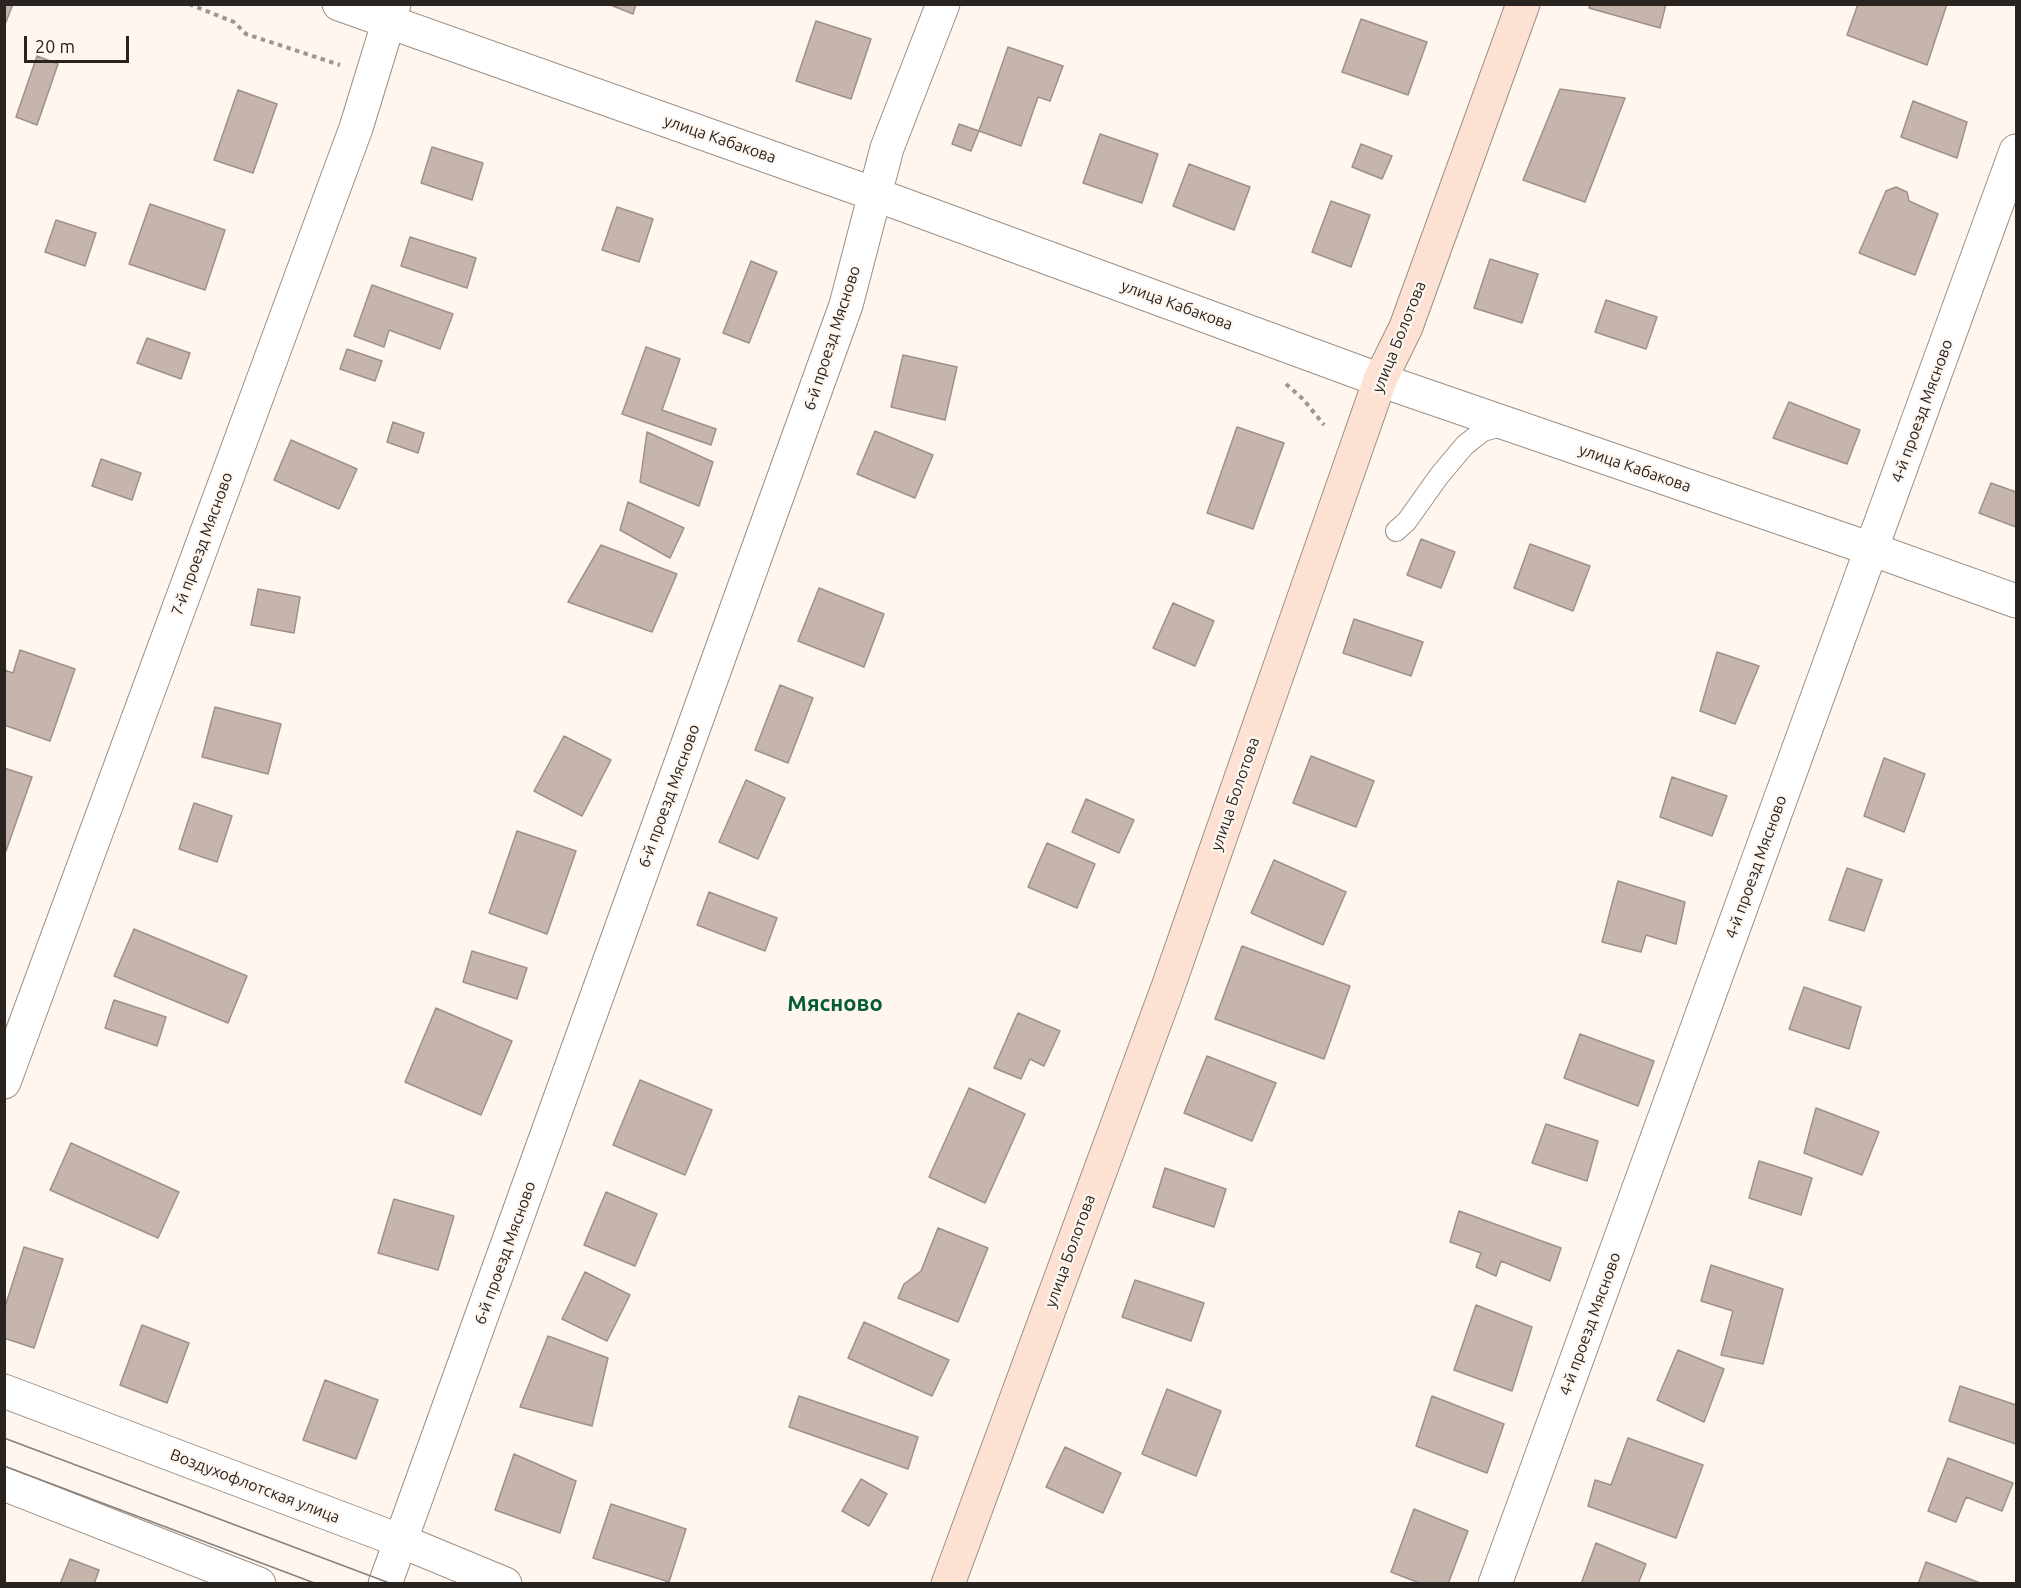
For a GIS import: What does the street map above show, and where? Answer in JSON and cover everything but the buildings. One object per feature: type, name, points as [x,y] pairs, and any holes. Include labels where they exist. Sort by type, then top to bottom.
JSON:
[{"type":"street","name":"улица Кабакова","points":[[339,4],[391,14],[1380,380],[1872,549],[2016,601]]},
{"type":"street","name":"6-й проезд Мясново","points":[[385,1584],[846,305],[887,148],[943,4]]},
{"type":"street","name":"улица Болотова","points":[[948,1584],[1168,987],[1380,380],[1406,327],[1522,4]]},
{"type":"street","name":"7-й проезд Мясново","points":[[4,1082],[352,140],[391,14]]},
{"type":"street","name":"4-й проезд Мясново","points":[[1496,1584],[2016,151]]},
{"type":"street","name":"Воздухофлотская улица","points":[[4,1391],[401,1541],[505,1584]]},
{"type":"street","points":[[4,1484],[259,1584]]},
{"type":"lane","points":[[1396,531],[1407,521],[1439,476],[1465,445],[1483,431],[1508,424]]},
{"type":"path","points":[[189,4],[234,22],[246,34],[372,76]]},
{"type":"tram line","points":[[4,1438],[392,1584]]},
{"type":"tram line","points":[[4,1466],[317,1584]]},
{"type":"district","name":"Мясново","points":[[835,1004]]}]
